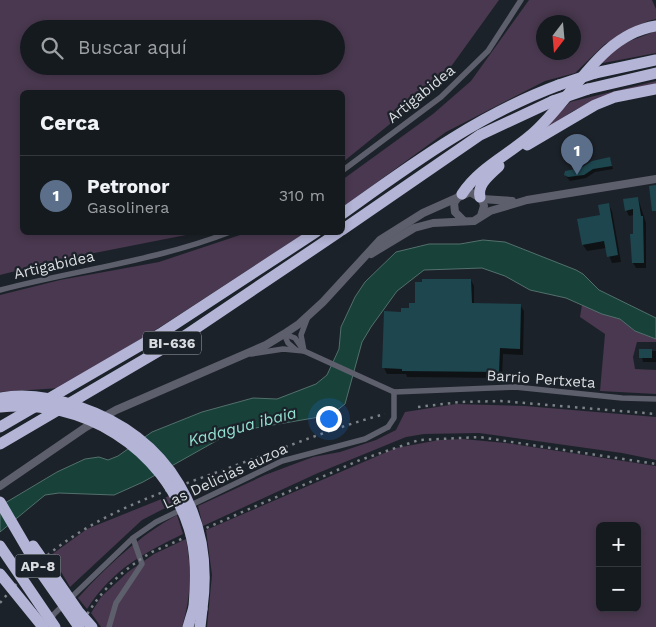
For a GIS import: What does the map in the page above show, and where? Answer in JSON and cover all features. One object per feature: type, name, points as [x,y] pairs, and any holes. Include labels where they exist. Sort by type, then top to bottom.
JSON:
[{"type":"highway","points":[[460,195],[472,179],[532,134],[598,59],[629,36],[654,26]]},
{"type":"highway","points":[[345,212],[407,167],[464,130],[508,106],[559,85],[595,73],[655,60]]},
{"type":"highway","points":[[345,228],[480,135],[553,101],[588,89],[654,74]]},
{"type":"highway","points":[[481,198],[479,192],[483,182],[501,164],[569,119],[615,97],[656,89]]},
{"type":"highway","name":"BI-636","points":[[0,427],[145,344],[312,235]]},
{"type":"highway","name":"BI-636","points":[[0,444],[186,335],[335,235]]},
{"type":"highway","points":[[0,398],[36,397],[66,403],[98,414],[126,428],[150,447],[182,489],[202,539],[205,588],[198,608],[188,627]]},
{"type":"highway","points":[[0,408],[28,405],[68,412],[100,424],[120,435],[141,453],[164,478],[179,503],[189,529],[194,556],[200,627]]},
{"type":"highway","name":"AP-8","points":[[0,502],[42,574],[79,627]]},
{"type":"highway","points":[[14,526],[38,551],[78,611],[92,627]]},
{"type":"highway","name":"AP-8","points":[[0,546],[55,627]]},
{"type":"highway","points":[[0,574],[45,627]]},
{"type":"street","name":"Artigabidea","points":[[345,168],[448,90],[488,51],[521,0]]},
{"type":"street","points":[[363,260],[414,228],[433,223],[474,221],[499,208],[527,200],[656,179]]},
{"type":"street","points":[[0,486],[86,427],[116,410],[238,357],[284,334],[309,316],[380,240],[400,226],[460,195],[470,192],[481,198],[527,200]]},
{"type":"street","points":[[460,195],[454,203],[455,212],[465,221]]},
{"type":"street","points":[[481,198],[484,206],[481,216]]},
{"type":"street","name":"Artigabidea","points":[[0,290],[159,255],[221,235]]},
{"type":"street","points":[[304,350],[301,335],[309,316]]},
{"type":"street","points":[[284,334],[288,343],[295,349]]},
{"type":"street","points":[[284,334],[295,338],[304,350]]},
{"type":"street","points":[[238,357],[270,350],[304,350],[394,392]]},
{"type":"street","name":"Barrio Pertxeta","points":[[394,392],[515,387],[622,398],[656,399]]},
{"type":"street","name":"Las Delicias auzoa","points":[[45,627],[54,614],[133,538],[156,522],[282,461],[365,439],[388,427],[394,418],[394,392]]},
{"type":"street","points":[[109,627],[116,603],[142,564],[133,538]]},
{"type":"shaded area","points":[[0,0],[499,0],[437,86],[345,160],[345,90],[20,90],[20,235],[186,235],[59,260],[0,275]]},
{"type":"shaded area","points":[[529,0],[652,0],[656,9],[656,19],[648,21],[605,44],[575,73],[545,81],[446,132],[345,206],[345,178],[433,114],[471,81]]},
{"type":"shaded area","points":[[656,31],[656,53],[598,64],[622,44]]},
{"type":"shaded area","points":[[656,81],[656,85],[595,100],[573,111],[537,135],[570,102]]},
{"type":"shaded area","points":[[240,235],[302,235],[165,324],[60,388],[0,392],[0,295],[60,280],[159,262]]},
{"type":"shaded area","points":[[582,305],[620,319],[635,331],[656,339],[656,342],[637,342],[633,357],[635,369],[656,370],[656,394],[600,391],[605,334],[580,317]]},
{"type":"shaded area","points":[[456,404],[525,406],[656,417],[656,460],[622,453],[479,433],[424,434],[406,437],[318,473],[203,526],[198,506],[265,475],[313,457],[340,452],[376,440],[396,430],[405,412]]},
{"type":"shaded area","points":[[463,439],[506,443],[656,466],[656,627],[207,627],[212,575],[206,530],[396,448],[439,440]]},
{"type":"shaded area","points":[[169,496],[173,504],[142,520],[70,587],[51,555],[87,529]]},
{"type":"shaded area","points":[[177,515],[183,534],[129,564],[107,583],[87,609],[78,598],[89,586],[137,542]]},
{"type":"shaded area","points":[[186,539],[190,583],[182,627],[101,627],[91,613],[101,597],[128,572],[154,554]]},
{"type":"water","name":"Kadagua ibaia","points":[[483,240],[505,242],[583,274],[599,290],[656,318],[656,339],[635,331],[620,319],[602,314],[566,298],[530,290],[505,276],[482,268],[424,270],[397,291],[371,327],[362,342],[345,404],[331,415],[232,432],[143,482],[114,495],[59,493],[45,495],[0,532],[0,506],[57,472],[85,459],[99,457],[108,460],[118,456],[152,432],[202,412],[253,398],[277,399],[316,384],[327,375],[339,349],[341,327],[355,297],[365,282],[396,252],[429,244],[460,244]]},
{"type":"building","points":[[610,157],[612,166],[593,169],[584,175],[568,177],[564,175],[565,171],[581,168],[592,161]]},
{"type":"building","points":[[656,185],[656,211],[652,211],[649,186]]},
{"type":"building","points":[[638,197],[641,216],[643,216],[644,263],[632,263],[630,234],[633,234],[633,209],[625,211],[623,199]]},
{"type":"building","points":[[609,203],[618,255],[607,257],[604,241],[582,245],[577,219],[600,215],[598,205]]},
{"type":"building","points":[[422,279],[471,279],[472,303],[521,304],[520,349],[500,348],[499,372],[402,371],[402,369],[382,368],[384,311],[401,312],[401,308],[409,308],[409,303],[415,303],[415,282],[422,282]]},
{"type":"building","points":[[639,349],[652,349],[652,358],[639,358]]},
{"type":"railway","points":[[418,407],[460,402],[501,401],[656,414]]},
{"type":"railway","points":[[0,603],[52,551],[110,515],[173,488],[331,431],[385,414]]},
{"type":"railway","points":[[80,627],[94,604],[110,584],[140,559],[152,552],[360,460],[419,440],[479,437],[656,464]]},
{"type":"place","name":"Petronor","points":[[577,175]]}]
